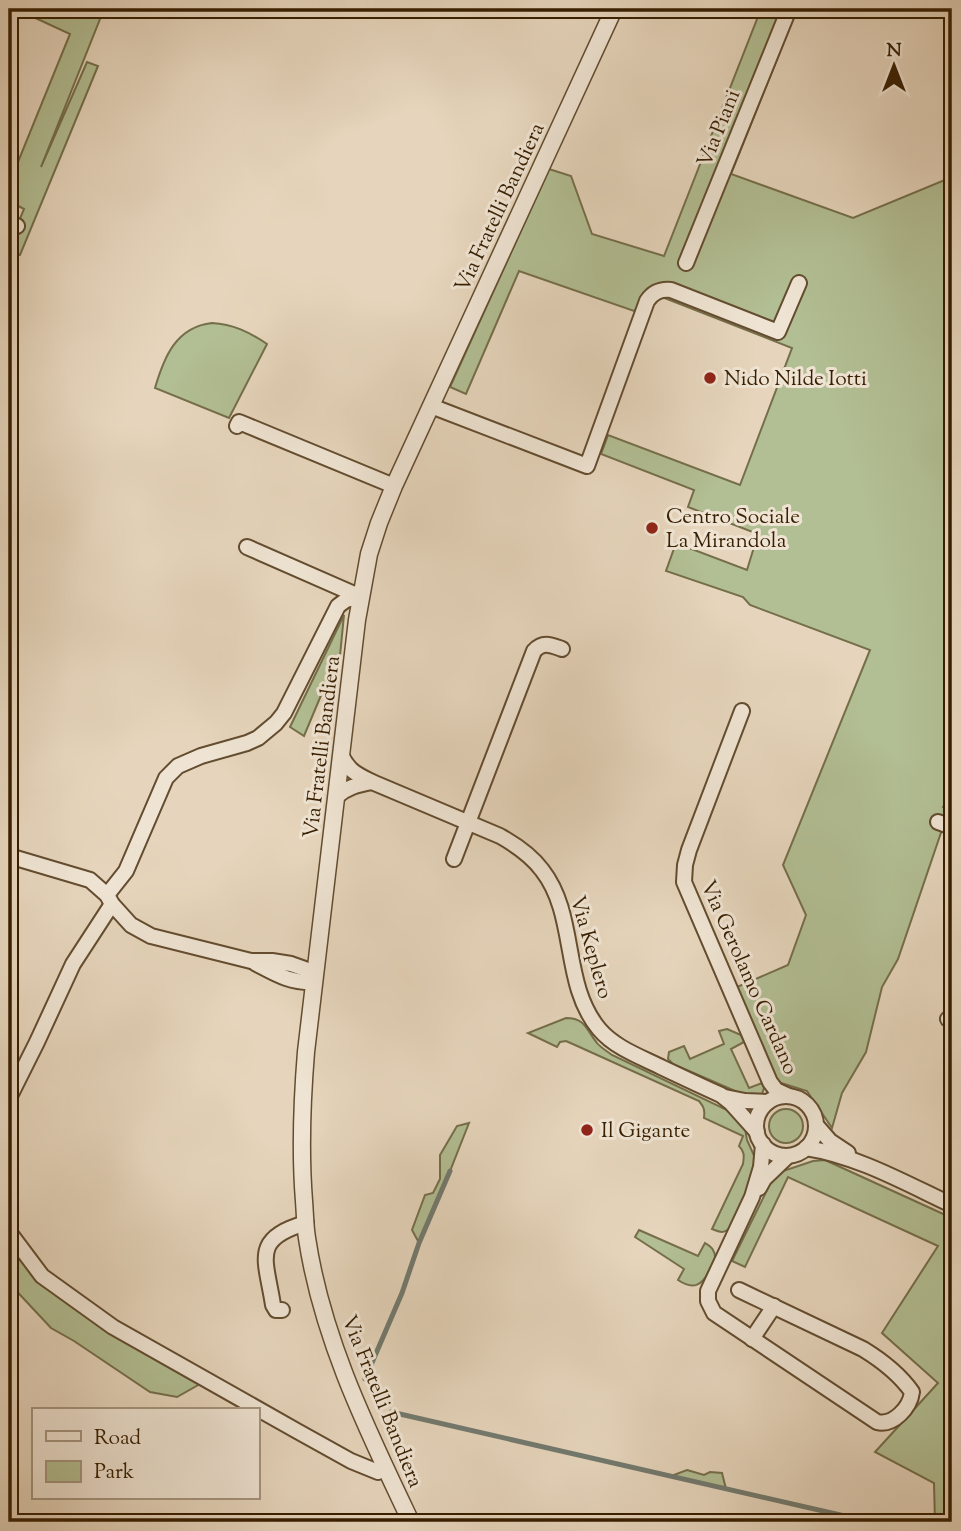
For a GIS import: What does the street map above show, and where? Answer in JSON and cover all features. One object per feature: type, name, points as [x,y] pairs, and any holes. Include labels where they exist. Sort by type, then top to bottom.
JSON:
[{"type":"street","name":"Via Fratelli Bandiera","points":[[411,1522],[374,1445],[336,1353],[318,1293],[306,1237],[302,1180],[306,1052],[357,620],[369,554],[394,486],[614,9]]},
{"type":"street","name":"Via Piani","points":[[686,263],[789,9]]},
{"type":"street","points":[[431,406],[587,466],[651,296],[656,292],[671,290],[779,332],[799,284]]},
{"type":"street","points":[[237,426],[239,422],[394,486]]},
{"type":"street","points":[[247,547],[361,597]]},
{"type":"street","points":[[9,1098],[74,964],[126,871],[166,778],[189,760],[257,738],[276,723],[284,713],[338,606],[346,600],[361,597]]},
{"type":"street","points":[[454,859],[534,651],[544,644],[562,649]]},
{"type":"street","name":"Via Gerolamo Cardano","points":[[742,710],[689,849],[684,882],[770,1082],[776,1090],[789,1096]]},
{"type":"street","name":"Via Keplero","points":[[341,755],[347,766],[372,782],[500,836],[533,859],[555,893],[563,916],[576,984],[586,1008],[600,1029],[617,1045],[721,1095],[732,1103],[760,1138]]},
{"type":"street","points":[[336,797],[352,786],[372,782]]},
{"type":"street","points":[[9,856],[90,880],[131,925],[150,936],[251,961],[289,980],[314,982]]},
{"type":"street","name":"Via Keplero","points":[[721,1095],[745,1101],[768,1102]]},
{"type":"street","points":[[740,1290],[873,1355],[905,1383],[912,1392],[911,1401],[893,1420],[884,1424],[877,1422],[714,1312],[708,1301],[708,1291],[752,1198],[764,1179],[788,1156],[806,1148],[816,1134],[816,1119],[811,1108],[801,1099],[789,1096],[776,1098],[761,1109],[757,1119],[761,1167],[752,1198]]},
{"type":"street","points":[[817,1126],[830,1141],[867,1165]]},
{"type":"street","points":[[760,1138],[774,1153],[788,1156]]},
{"type":"street","points":[[806,1148],[867,1165],[952,1205]]},
{"type":"street","points":[[282,1310],[276,1310],[273,1305],[265,1254],[273,1238],[306,1223]]},
{"type":"street","points":[[9,1232],[41,1276],[113,1327],[257,1408]]},
{"type":"street","points":[[752,1339],[774,1306]]},
{"type":"street","points":[[259,1409],[351,1461],[378,1472]]},
{"type":"green space","points":[[16,9],[104,9],[41,167],[87,62],[98,66],[20,255],[9,252],[9,223],[17,226],[24,209],[9,201],[9,184],[70,34]]},
{"type":"green space","points":[[761,9],[797,9],[731,174],[853,218],[952,177],[952,796],[943,807],[948,812],[898,959],[882,987],[866,1052],[842,1093],[832,1128],[807,1091],[778,1082],[737,987],[788,965],[806,915],[783,865],[870,650],[750,605],[743,597],[666,571],[676,543],[747,570],[758,534],[688,507],[694,490],[601,454],[608,435],[740,485],[792,348],[662,297],[634,311],[519,271],[466,394],[450,387],[549,169],[571,176],[592,234],[664,256]]},
{"type":"green space","points":[[212,323],[241,329],[267,344],[229,418],[155,388],[173,345],[189,330]]},
{"type":"green space","points":[[344,615],[336,696],[322,693],[304,736],[290,727]]},
{"type":"green space","points":[[566,1018],[582,1022],[599,1045],[612,1055],[725,1109],[738,1118],[745,1128],[756,1160],[757,1172],[730,1228],[721,1232],[712,1229],[743,1164],[744,1154],[739,1146],[743,1136],[704,1118],[704,1109],[699,1101],[566,1041],[560,1042],[557,1047],[528,1033]]},
{"type":"green space","points":[[727,1029],[741,1035],[744,1042],[731,1049],[749,1088],[762,1083],[762,1094],[757,1097],[742,1094],[673,1064],[668,1059],[669,1052],[684,1046],[690,1059],[724,1044],[719,1031]]},
{"type":"green space","points":[[786,1109],[798,1114],[803,1126],[798,1138],[786,1143],[774,1138],[769,1126],[774,1114]]},
{"type":"green space","points":[[469,1123],[419,1243],[412,1230],[425,1195],[433,1193],[440,1179],[440,1155],[457,1126]]},
{"type":"green space","points":[[825,1160],[952,1218],[952,1522],[935,1522],[934,1483],[875,1452],[938,1383],[882,1333],[938,1246],[788,1177],[745,1267],[732,1261],[772,1180],[780,1172],[813,1161]]},
{"type":"green space","points":[[639,1230],[698,1256],[705,1243],[714,1253],[713,1264],[700,1283],[693,1286],[683,1283],[678,1280],[684,1269],[635,1237]]},
{"type":"green space","points":[[9,1232],[42,1276],[207,1380],[177,1397],[150,1392],[51,1328],[9,1283]]},
{"type":"green space","points":[[687,1470],[704,1475],[710,1472],[722,1473],[726,1489],[671,1476]]},
{"type":"waterway","points":[[365,1379],[450,1171]]},
{"type":"waterway","points":[[391,1412],[871,1522]]},
{"type":"place","name":"Nido Nilde Iotti","points":[[710,378]]},
{"type":"place","name":"Centro Sociale La Mirandola","points":[[652,528]]},
{"type":"place","name":"Il Gigante","points":[[587,1130]]}]
